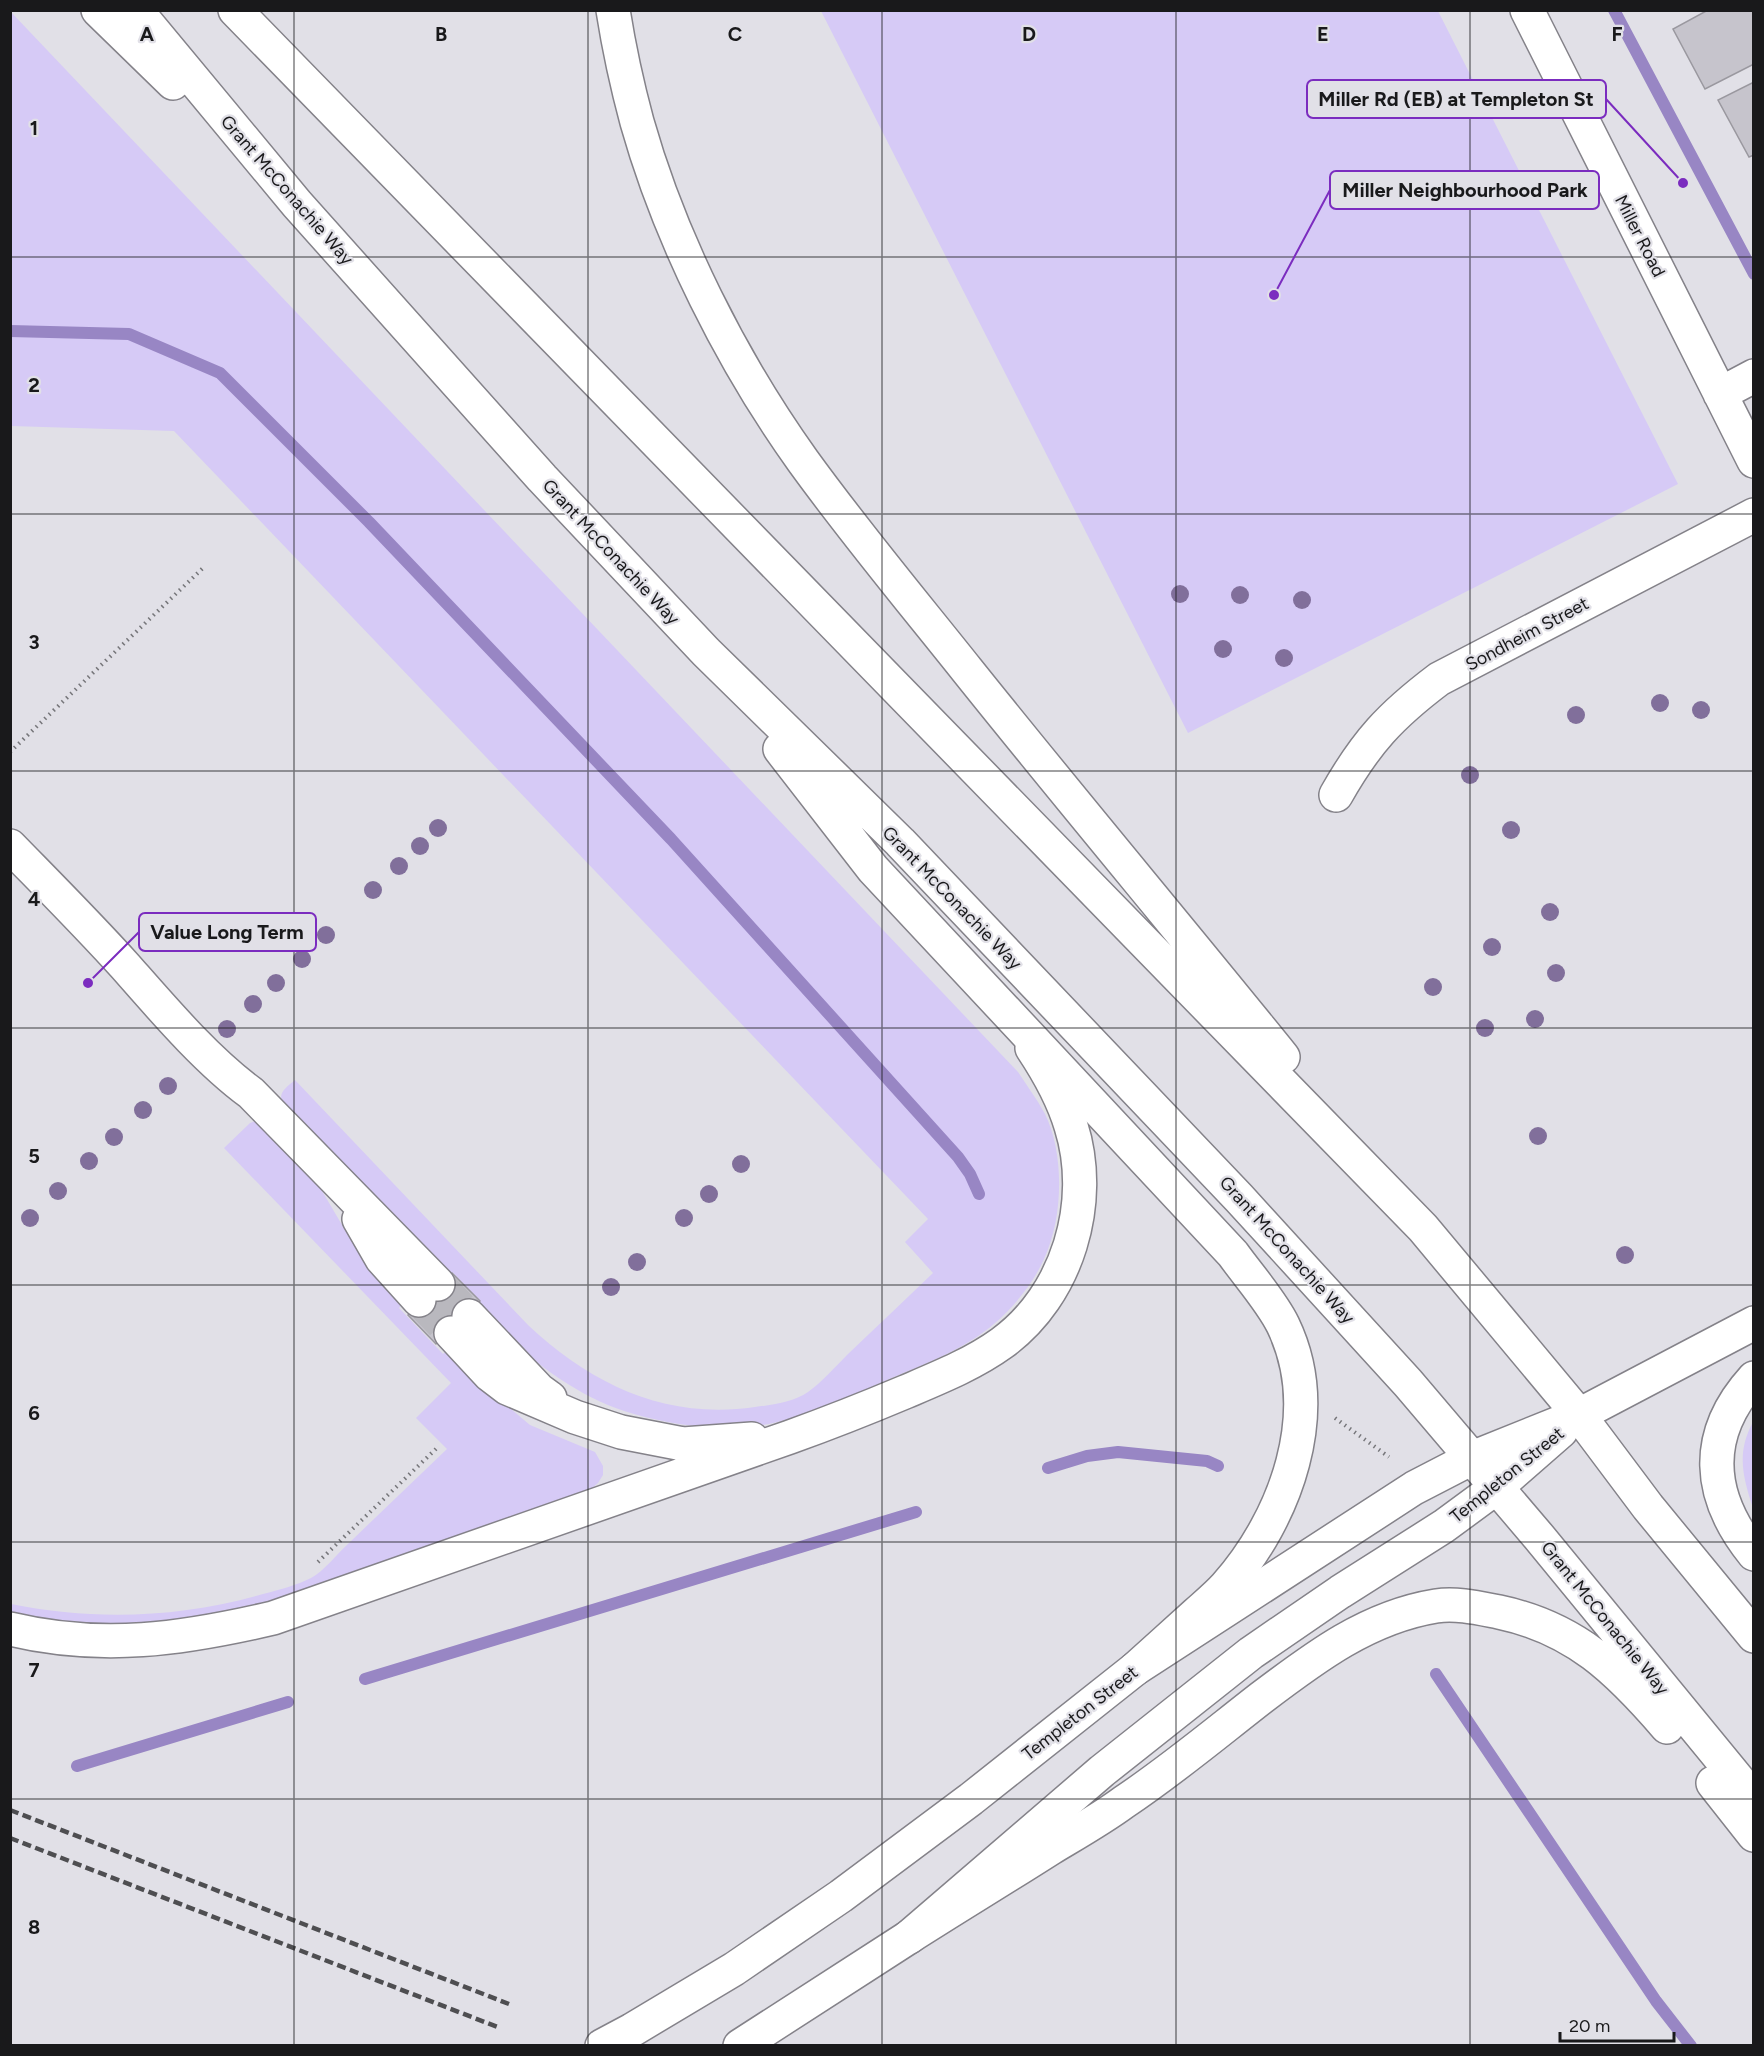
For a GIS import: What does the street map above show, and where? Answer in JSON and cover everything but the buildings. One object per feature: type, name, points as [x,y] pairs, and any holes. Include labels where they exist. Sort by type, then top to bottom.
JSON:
[{"type":"main road","points":[[98,10],[297,204]]},
{"type":"main road","name":"Grant McConachie Way","points":[[136,10],[297,204],[542,478],[706,652],[900,842],[1223,1180],[1408,1383],[1754,1798]]},
{"type":"main road","points":[[235,10],[1423,1228]]},
{"type":"main road","points":[[613,10],[621,58],[637,123],[688,261],[722,329],[801,458],[845,518],[1089,822],[1579,1415],[1648,1507],[1754,1636]]},
{"type":"main road","name":"Miller Road","points":[[1527,10],[1754,461]]},
{"type":"main road","points":[[1720,394],[1754,376]]},
{"type":"main road","name":"Sondheim Street","points":[[1336,795],[1377,732],[1439,679],[1754,515]]},
{"type":"main road","points":[[706,652],[873,869],[1233,1254],[1283,1324],[1300,1382],[1301,1406],[1295,1454],[1288,1481],[1266,1530],[1251,1555],[1225,1588],[1135,1669]]},
{"type":"main road","points":[[10,846],[232,1080],[251,1093],[340,1186],[429,1292]]},
{"type":"main road","points":[[10,1629],[42,1636],[95,1641],[150,1640],[208,1633],[273,1618],[845,1417],[974,1361],[1003,1342],[1024,1324],[1043,1301],[1056,1280],[1068,1252],[1076,1222],[1079,1191],[1078,1158],[1071,1126],[1059,1096],[1038,1057],[1014,1021]]},
{"type":"main road","name":"Templeton Street","points":[[602,2046],[734,1969],[841,1896],[971,1799],[1135,1669],[1414,1488],[1472,1458],[1579,1415],[1754,1323]]},
{"type":"main road","points":[[460,1324],[490,1375],[507,1388],[575,1417],[621,1432],[682,1444],[790,1437]]},
{"type":"main road","points":[[1754,1378],[1740,1393],[1730,1411],[1717,1449],[1721,1500],[1745,1543],[1754,1554]]},
{"type":"main road","name":"Templeton Street","points":[[740,2046],[909,1937],[1102,1771],[1251,1653],[1340,1592],[1444,1526],[1497,1487],[1579,1415]]},
{"type":"main road","points":[[909,1937],[1125,1802],[1344,1638],[1376,1622],[1437,1606],[1456,1605],[1478,1608],[1538,1623],[1562,1633],[1595,1655],[1621,1676],[1690,1753],[1754,1834]]},
{"type":"path","points":[[1486,106],[1556,69]]},
{"type":"path","points":[[10,752],[203,568]]},
{"type":"path","points":[[1328,1413],[1389,1457]]},
{"type":"path","points":[[316,1564],[439,1446]]},
{"type":"shaded area","points":[[10,11],[1018,1072],[1042,1108],[1051,1130],[1058,1167],[1058,1206],[1050,1243],[1035,1276],[1023,1294],[983,1333],[943,1356],[844,1399],[799,1416],[769,1424],[735,1428],[701,1427],[634,1414],[589,1396],[568,1384],[510,1340],[475,1307],[479,1301],[453,1273],[448,1277],[282,1102],[281,1095],[295,1080],[528,1325],[552,1346],[604,1381],[661,1403],[722,1410],[790,1401],[813,1388],[933,1273],[905,1242],[928,1219],[174,431],[11,426]]},
{"type":"shaded area","points":[[821,11],[1438,11],[1678,484],[1188,733]]},
{"type":"shaded area","points":[[258,1120],[315,1179],[355,1247],[404,1302],[399,1308],[443,1354],[448,1349],[485,1387],[530,1425],[595,1452],[603,1466],[603,1475],[592,1488],[283,1605],[145,1630],[11,1619],[11,1604],[106,1615],[169,1612],[232,1602],[300,1583],[326,1567],[447,1449],[416,1418],[451,1383],[224,1148],[250,1123]]},
{"type":"shaded area","points":[[1753,1422],[1753,1508],[1746,1486],[1743,1455],[1744,1444]]},
{"type":"waterway","points":[[1614,10],[1754,274]]},
{"type":"waterway","points":[[10,331],[129,334],[220,373],[369,522],[671,839],[958,1157],[970,1174],[979,1194]]},
{"type":"waterway","points":[[1048,1468],[1087,1456],[1118,1452],[1207,1461],[1218,1466]]},
{"type":"waterway","points":[[365,1679],[916,1512]]},
{"type":"waterway","points":[[1436,1674],[1656,2001],[1691,2046]]},
{"type":"waterway","points":[[77,1766],[288,1702]]},
{"type":"tunnel","points":[[438,1284],[469,1316]]},
{"type":"tunnel","points":[[419,1300],[451,1333]]},
{"type":"railway","points":[[10,1810],[509,2004]]},
{"type":"railway","points":[[10,1838],[500,2028]]},
{"type":"place","name":"Miller Rd (EB) at Templeton St","points":[[1683,183]]},
{"type":"place","name":"Miller Neighbourhood Park","points":[[1274,295]]},
{"type":"place","name":"Value Long Term","points":[[88,983]]}]
